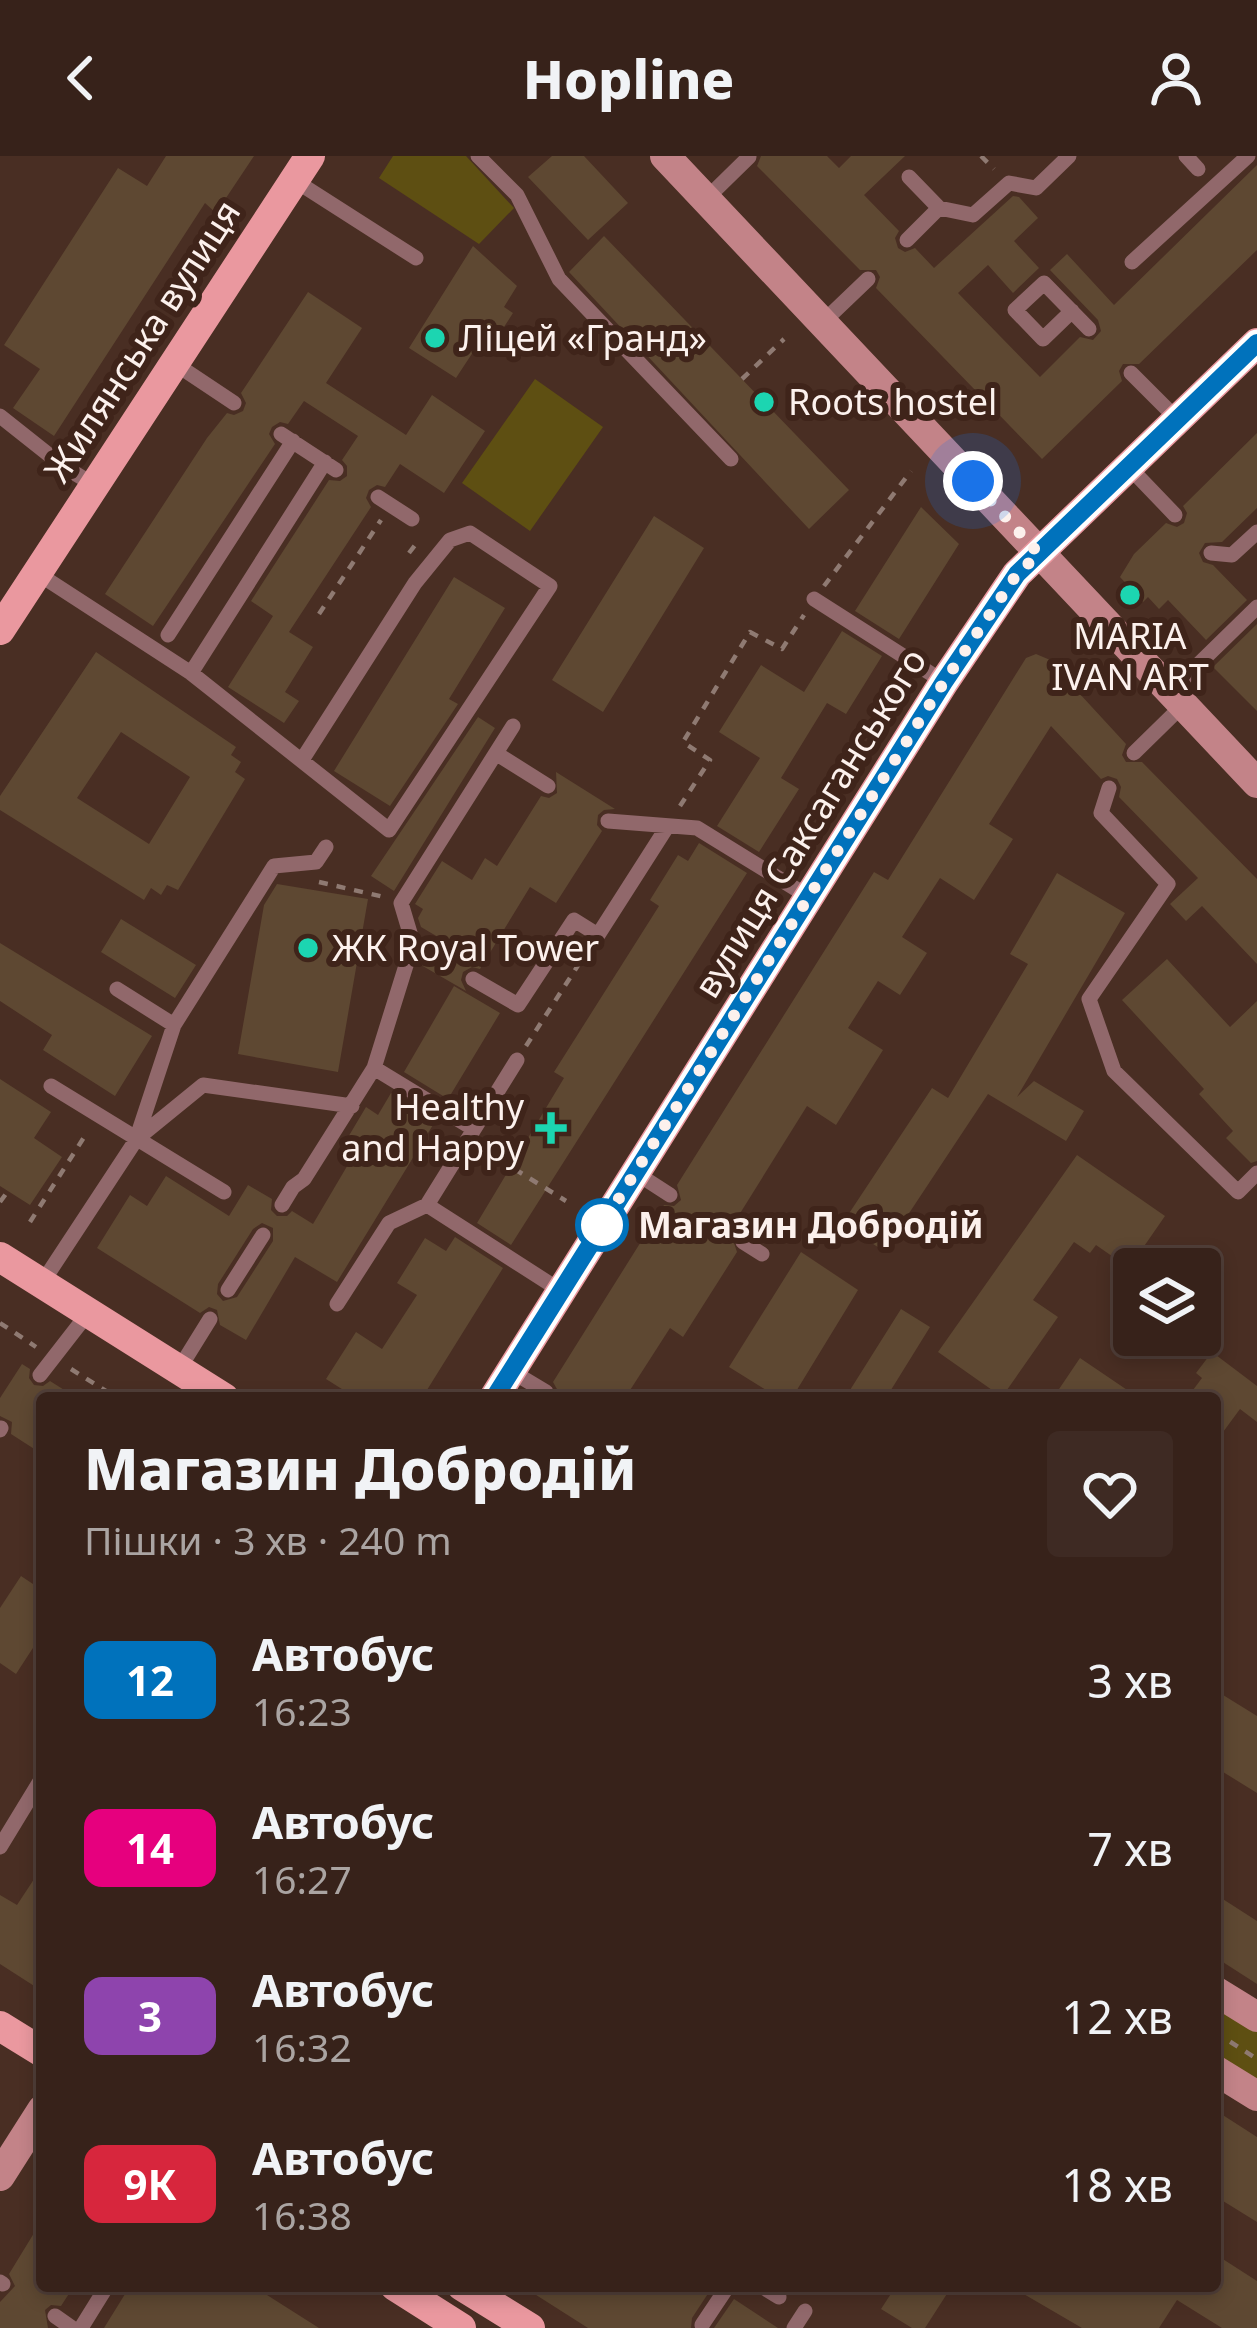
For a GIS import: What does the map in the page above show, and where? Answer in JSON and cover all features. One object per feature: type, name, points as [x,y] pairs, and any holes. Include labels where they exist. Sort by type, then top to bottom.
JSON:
[{"type":"main road","name":"Жилянська вулиця","points":[[0,628],[302,168]]},
{"type":"main road","name":"вулиця Саксаганського","points":[[498,1392],[944,682],[1017,574],[1257,344]]},
{"type":"main road","points":[[0,1256],[214,1392]]},
{"type":"main road","points":[[0,2026],[36,2049]]},
{"type":"main road","points":[[404,2292],[461,2328]]},
{"type":"main road","points":[[472,2292],[530,2328]]},
{"type":"street","points":[[665,156],[1257,783]]},
{"type":"street","points":[[1221,1995],[1257,2017]]},
{"type":"street","points":[[1221,2074],[1257,2096]]},
{"type":"street","points":[[0,2176],[36,2119]]},
{"type":"lane","points":[[478,156],[517,195],[559,279],[731,459]]},
{"type":"lane","points":[[909,177],[939,208],[973,215],[1009,183],[1036,188],[1069,156]]},
{"type":"lane","points":[[1132,262],[1248,156]]},
{"type":"lane","points":[[706,199],[749,157]]},
{"type":"lane","points":[[302,168],[416,258]]},
{"type":"lane","points":[[908,240],[939,208]]},
{"type":"lane","points":[[823,323],[868,279]]},
{"type":"lane","points":[[1072,311],[1089,329]]},
{"type":"lane","points":[[174,364],[234,403]]},
{"type":"lane","points":[[1131,373],[1178,420]]},
{"type":"lane","points":[[0,416],[94,485]]},
{"type":"lane","points":[[168,635],[287,438],[331,466],[191,674]]},
{"type":"lane","points":[[1128,466],[1175,515]]},
{"type":"lane","points":[[384,501],[412,519]]},
{"type":"lane","points":[[1211,553],[1232,555],[1257,532]]},
{"type":"lane","points":[[37,573],[191,674],[389,830],[550,586],[470,533],[450,540],[415,583],[302,760]]},
{"type":"lane","points":[[814,599],[944,682]]},
{"type":"lane","points":[[1134,753],[1257,607]]},
{"type":"lane","points":[[282,1205],[304,1179],[374,1068],[412,943],[401,903],[513,727]]},
{"type":"lane","points":[[496,754],[548,786]]},
{"type":"lane","points":[[1109,788],[1101,813],[1168,884],[1089,999],[1114,1070],[1238,1192],[1257,1173]]},
{"type":"lane","points":[[608,821],[697,828],[809,897]]},
{"type":"lane","points":[[473,979],[518,1005],[574,920],[598,935],[667,826]]},
{"type":"lane","points":[[42,1283],[136,1140],[174,1025],[274,866],[316,862],[326,847]]},
{"type":"lane","points":[[412,943],[428,952]]},
{"type":"lane","points":[[117,988],[174,1025]]},
{"type":"lane","points":[[337,1304],[389,1223],[427,1205],[517,1060]]},
{"type":"lane","points":[[374,1068],[474,1129]]},
{"type":"lane","points":[[136,1140],[202,1085],[352,1106]]},
{"type":"lane","points":[[51,1086],[224,1192]]},
{"type":"lane","points":[[636,1172],[670,1195]]},
{"type":"lane","points":[[427,1205],[561,1291]]},
{"type":"lane","points":[[228,1290],[263,1234]]},
{"type":"lane","points":[[743,1242],[762,1254]]},
{"type":"lane","points":[[40,1375],[88,1312]]},
{"type":"lane","points":[[179,1370],[210,1319]]},
{"type":"lane","points":[[511,1371],[546,1392]]},
{"type":"lane","points":[[0,1847],[36,1789]]},
{"type":"lane","points":[[55,2316],[77,2328],[103,2292]]},
{"type":"lane","points":[[702,2325],[724,2292]]},
{"type":"lane","points":[[771,2292],[779,2297]]},
{"type":"lane","points":[[794,2328],[806,2311]]},
{"type":"path","points":[[742,379],[784,339]]},
{"type":"path","points":[[667,826],[710,760],[682,742],[751,632],[782,649],[911,471]]},
{"type":"path","points":[[319,614],[384,501]]},
{"type":"path","points":[[310,880],[369,891]]},
{"type":"path","points":[[517,1060],[598,935]]},
{"type":"path","points":[[30,1222],[98,1116]]},
{"type":"path","points":[[502,1161],[566,1201]]},
{"type":"path","points":[[0,1202],[8,1191]]},
{"type":"path","points":[[1221,2036],[1257,2059]]},
{"type":"shaded area","points":[[393,156],[466,156],[514,208],[479,244],[379,178]]},
{"type":"shaded area","points":[[535,379],[603,427],[530,531],[462,483]]},
{"type":"shaded area","points":[[1221,1995],[1257,2017],[1257,2096],[1221,2074]]},
{"type":"building","points":[[166,156],[254,156],[216,213],[205,203],[54,436],[13,408],[40,369],[4,345],[118,168],[147,186]]},
{"type":"building","points":[[552,156],[584,156],[628,203],[588,240],[528,177]]},
{"type":"building","points":[[761,156],[827,156],[839,168],[851,156],[905,156],[864,195],[899,231],[898,248],[905,252],[915,248],[934,268],[1013,196],[1019,197],[1038,218],[1014,241],[1039,268],[1013,293],[988,265],[958,293],[1040,377],[1080,337],[1093,340],[1101,331],[1098,320],[1050,270],[1067,254],[1114,305],[1257,165],[1257,250],[1139,364],[1123,364],[1122,381],[1042,459],[876,288],[880,277],[876,270],[860,270],[757,166]]},
{"type":"building","points":[[604,236],[849,490],[809,529],[569,272]]},
{"type":"building","points":[[473,246],[517,286],[504,307],[513,313],[489,350],[479,343],[456,378],[409,348]]},
{"type":"building","points":[[308,292],[362,328],[326,383],[406,435],[432,395],[485,431],[444,493],[400,464],[385,487],[369,490],[366,498],[371,507],[289,632],[313,647],[285,692],[299,701],[284,723],[228,687],[273,616],[251,601],[329,480],[347,476],[342,460],[358,436],[304,401],[288,424],[272,427],[269,434],[275,444],[153,626],[105,594],[207,438],[227,413],[243,411],[246,403],[241,393]]},
{"type":"building","points":[[1257,433],[1257,508],[1222,542],[1205,543],[1199,553],[1203,562],[1213,565],[1247,600],[1206,640],[1168,600],[1159,609],[1148,597],[1143,602],[1120,577],[1134,554],[1166,523],[1177,527],[1184,523],[1183,506]]},
{"type":"building","points":[[921,507],[959,544],[899,639],[855,611]]},
{"type":"building","points":[[654,516],[704,548],[603,712],[552,680]]},
{"type":"building","points":[[454,577],[505,608],[449,699],[458,704],[390,806],[334,771]]},
{"type":"building","points":[[1257,624],[1257,711],[1213,667]]},
{"type":"building","points":[[842,631],[882,656],[846,714],[827,703],[781,778],[799,789],[759,852],[717,826],[760,758],[719,732],[761,665],[804,692]]},
{"type":"building","points":[[96,652],[236,747],[231,755],[241,762],[235,772],[245,779],[178,890],[167,885],[161,895],[151,888],[144,900],[0,810],[0,796]],"holes":[[[121,732],[190,777],[149,844],[77,798]]]},
{"type":"building","points":[[1036,654],[1055,662],[1126,744],[1122,755],[1126,762],[1142,762],[1257,879],[1257,964],[1202,906],[1186,921],[1170,904],[1198,878],[1119,797],[1117,779],[1101,779],[1051,726],[989,824],[1013,839],[974,900],[940,878],[902,937],[927,953],[900,995],[878,981],[848,1028],[883,1050],[836,1125],[807,1106],[734,1223],[746,1231],[732,1237],[737,1252],[683,1337],[670,1328],[629,1392],[558,1392],[553,1382],[664,1205],[674,1206],[681,1200],[677,1185],[874,872],[888,880],[1026,658]]},
{"type":"building","points":[[478,717],[495,728],[394,891],[371,876]]},
{"type":"building","points":[[556,772],[615,809],[598,815],[602,831],[556,903],[530,887],[480,969],[463,972],[466,991],[421,965],[435,962],[440,951],[435,942],[438,937],[421,927],[418,918],[423,909],[415,904],[442,861],[472,880],[485,858],[497,866],[541,796],[557,793]]},
{"type":"building","points":[[699,843],[747,873],[511,1245],[477,1223],[564,1078],[554,1072],[659,906],[650,900],[678,855],[688,861]]},
{"type":"building","points":[[1057,873],[1125,913],[1017,1097],[1034,1081],[1084,1111],[1066,1141],[988,1094],[884,1251],[842,1224],[932,1088],[948,1098],[1028,964],[1010,954]]},
{"type":"building","name":"ЖК Royal Tower","points":[[277,884],[368,899],[338,1072],[238,1054],[264,905]]},
{"type":"building","points":[[121,919],[196,965],[175,998],[101,952]]},
{"type":"building","points":[[0,943],[152,1036],[115,1096],[43,1050],[52,1035],[0,1001]]},
{"type":"building","points":[[1167,959],[1230,1027],[1257,1001],[1257,1161],[1251,1163],[1226,1138],[1233,1131],[1199,1094],[1204,1089],[1122,1000]]},
{"type":"building","points":[[454,986],[500,1013],[448,1099],[404,1072]]},
{"type":"building","points":[[0,1079],[51,1112],[34,1138],[62,1157],[30,1205],[0,1186]]},
{"type":"building","points":[[391,1093],[436,1120],[337,1282],[295,1257],[246,1340],[220,1325],[217,1310],[209,1307],[200,1313],[97,1248],[130,1195],[147,1206],[166,1176],[229,1216],[248,1185],[272,1199],[271,1210],[277,1216],[292,1211],[313,1224],[356,1151],[344,1144],[366,1107],[378,1115]],"holes":[[[262,1223],[273,1228],[273,1241],[237,1297],[223,1301],[217,1294],[218,1284],[253,1229]]]},
{"type":"building","points":[[1077,1155],[1165,1216],[1143,1248],[1113,1248],[1113,1257],[1096,1245],[1090,1253],[1074,1242],[1033,1300],[1058,1317],[1006,1392],[995,1392],[938,1352]]},
{"type":"building","points":[[455,1237],[503,1268],[426,1392],[347,1392],[326,1379],[356,1332],[382,1349],[417,1295],[397,1283],[425,1238],[446,1251]]},
{"type":"building","points":[[801,1252],[858,1290],[796,1392],[769,1392],[729,1367]]},
{"type":"building","points":[[901,1309],[930,1327],[890,1392],[849,1392]]},
{"type":"building","points":[[1209,1356],[1217,1356],[1257,1386],[1257,1422],[1240,1409],[1221,1435],[1221,1392],[1192,1392],[1202,1378],[1196,1373]]},
{"type":"building","points":[[1080,1358],[1130,1392],[1057,1392]]},
{"type":"building","points":[[22,1364],[30,1369],[34,1385],[50,1381],[67,1392],[36,1392],[36,1450],[11,1434],[12,1422],[0,1416],[0,1398]]},
{"type":"building","points":[[21,1576],[36,1586],[36,1643],[16,1674],[0,1663],[0,1608]]},
{"type":"building","points":[[1221,1694],[1257,1716],[1257,1793],[1221,1771]]},
{"type":"building","points":[[36,1876],[36,1987],[0,1964],[0,1895],[17,1905]]},
{"type":"building","points":[[1221,1898],[1257,1921],[1257,1984],[1221,1961]]},
{"type":"building","points":[[1221,2114],[1257,2137],[1257,2222],[1221,2200]]},
{"type":"building","points":[[36,2230],[36,2292],[70,2292],[61,2306],[45,2310],[48,2328],[0,2328],[0,2302],[15,2286],[9,2274]]},
{"type":"building","points":[[1221,2258],[1257,2281],[1257,2328],[1222,2328],[1177,2300],[1159,2328],[1082,2328],[1020,2292],[1221,2292]]},
{"type":"building","points":[[126,2292],[262,2292],[319,2328],[104,2328]]},
{"type":"building","points":[[531,2292],[709,2292],[691,2328],[588,2328]]},
{"type":"building","points":[[892,2292],[948,2292],[925,2328],[912,2328],[881,2309]]},
{"type":"building","points":[[734,2299],[778,2328],[714,2328]]},
{"type":"bus line","name":"12","points":[[498,1392],[944,682],[1017,574],[1257,343]]},
{"type":"place","name":"Ліцей «Гранд»","points":[[435,338]]},
{"type":"place","name":"Roots hostel","points":[[764,402]]},
{"type":"place","name":"MARIA IVAN ART","points":[[1130,595]]},
{"type":"place","name":"ЖК Royal Tower","points":[[308,948]]},
{"type":"place","name":"Healthy and Happy","points":[[551,1128]]},
{"type":"place","name":"Магазин Добродій","points":[[602,1225]]},
{"type":"route","points":[[602,1225],[599,1230],[944,682],[1017,574],[1039,554],[973,481]]}]
